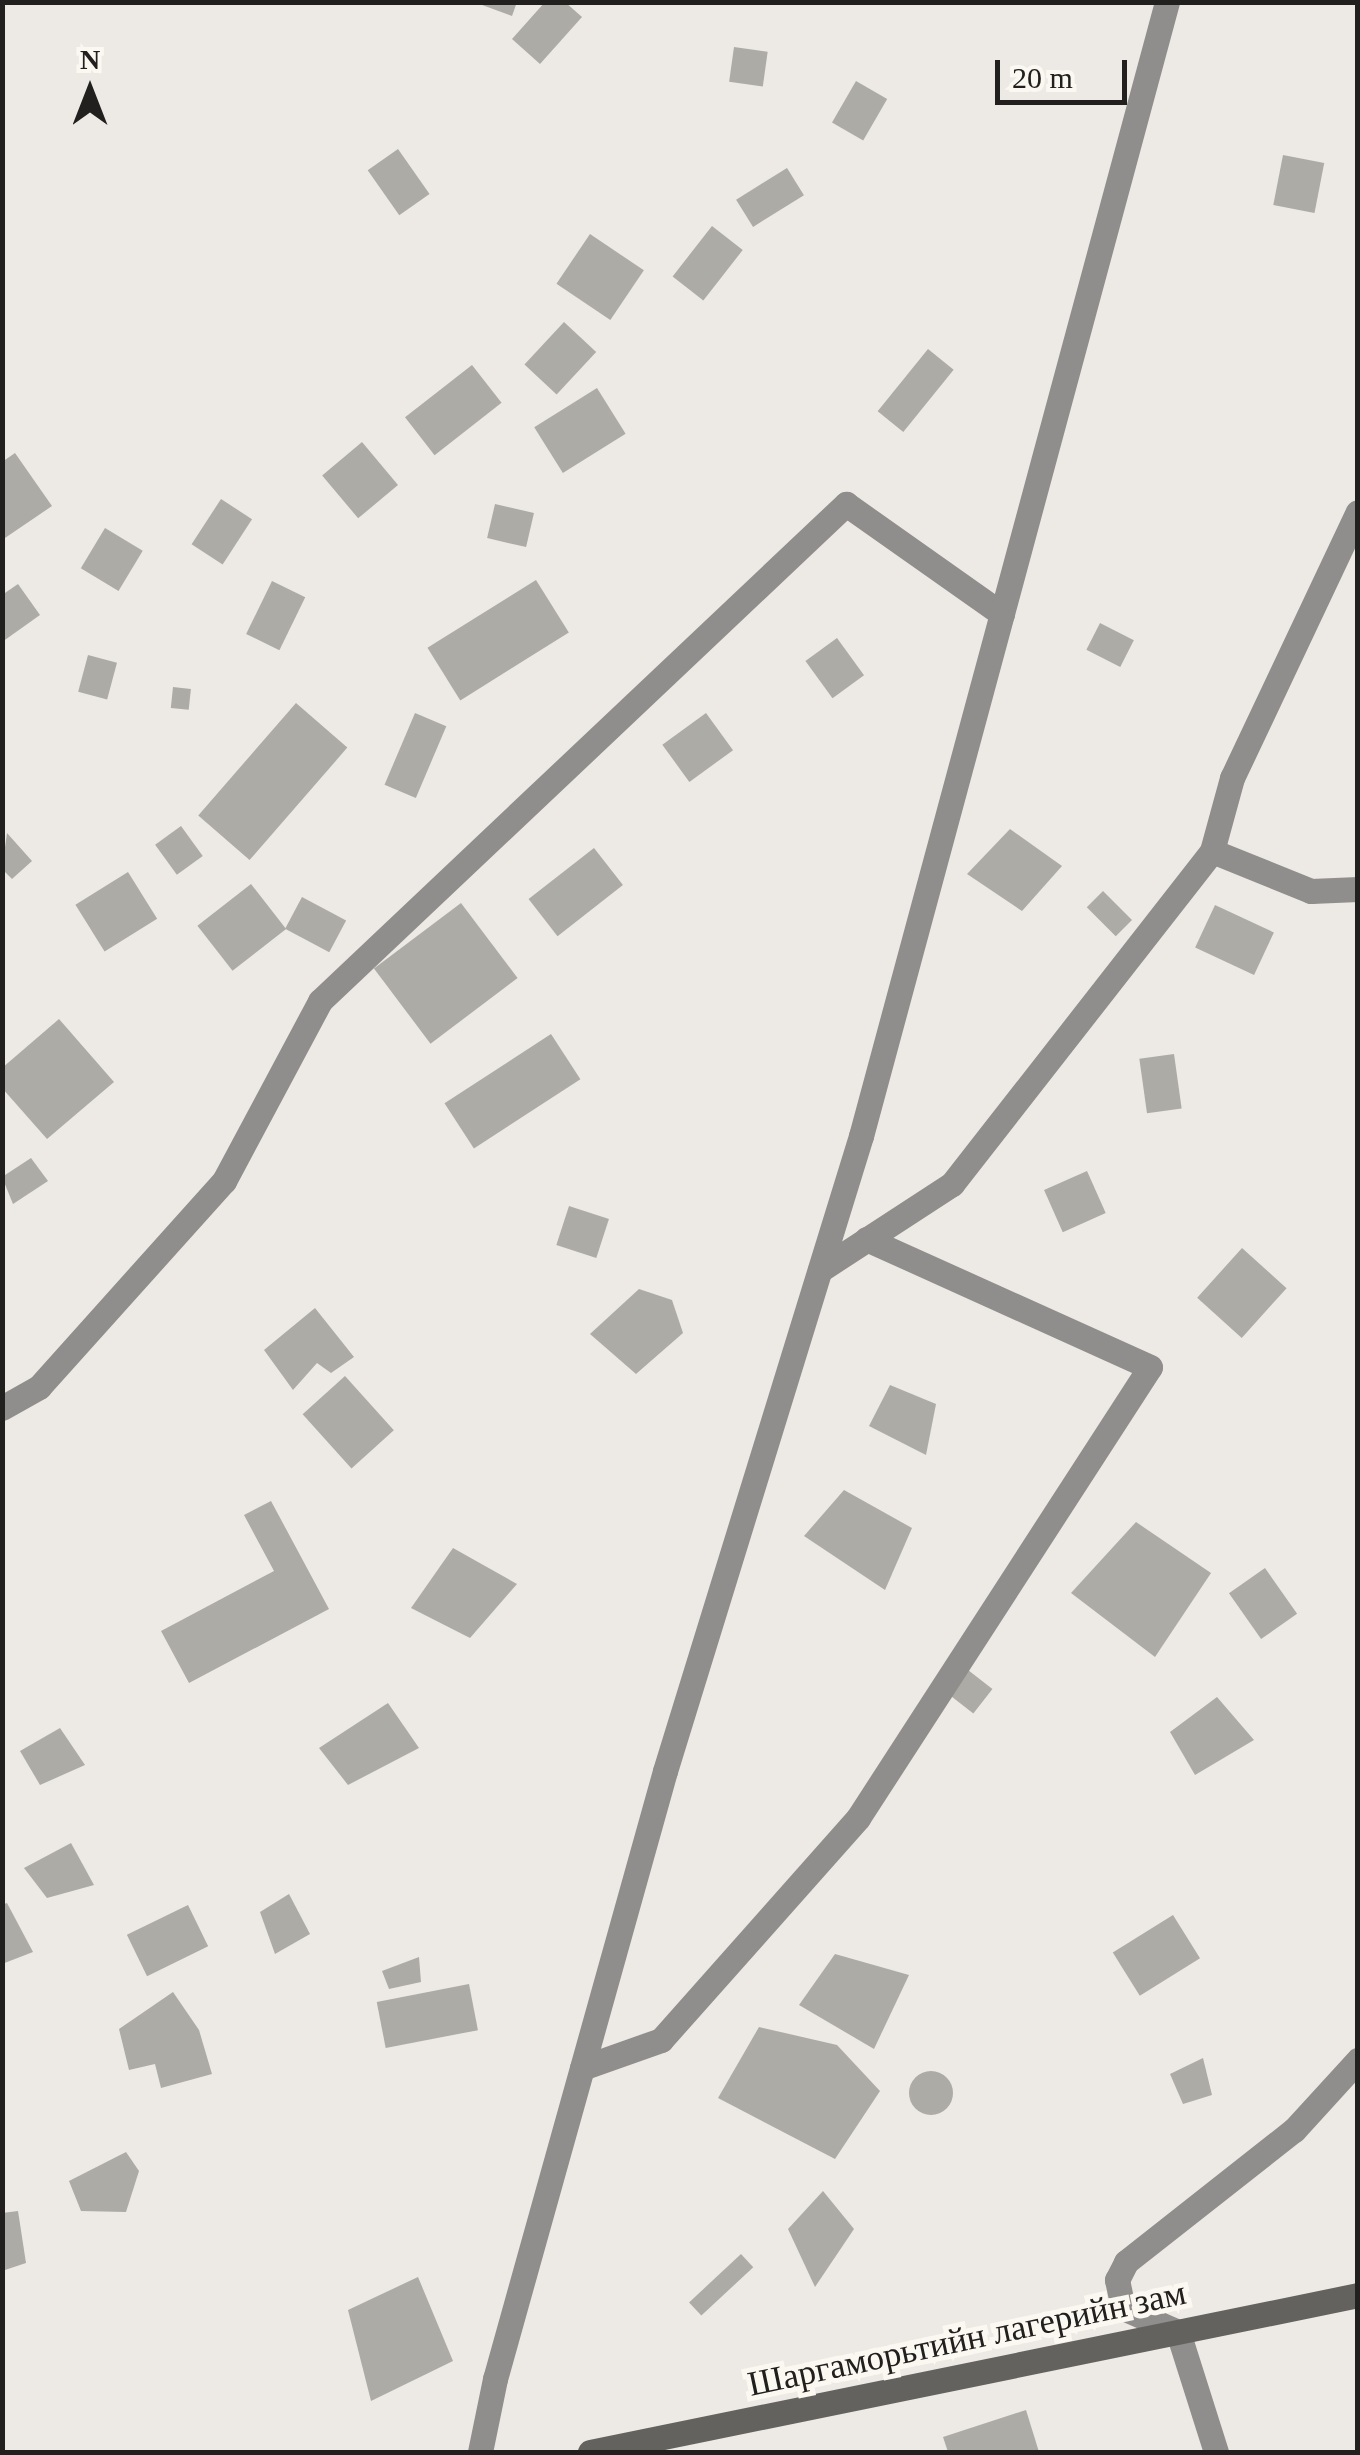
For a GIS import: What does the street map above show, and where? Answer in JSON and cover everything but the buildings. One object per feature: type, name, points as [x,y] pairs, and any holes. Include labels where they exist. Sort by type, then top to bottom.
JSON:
[{"type":"street","points":[[480,2452],[494,2379],[665,1770],[820,1270],[1166,2]]},
{"type":"street","points":[[2,1408],[39,1388],[224,1182],[320,1001],[846,504],[1002,614]]},
{"type":"street","points":[[820,1270],[952,1184],[1212,851],[1232,778],[1358,512]]},
{"type":"street","points":[[1212,851],[1311,890],[1358,889]]},
{"type":"street","points":[[582,2068],[661,2040],[858,1818],[1150,1368],[867,1239]]},
{"type":"street","points":[[1216,2452],[1178,2332],[1124,2308],[1117,2280],[1126,2262],[1240,2177],[1358,2060]]},
{"type":"street","name":"Шаргаморьтийн лагерийн зам","points":[[590,2452],[1358,2295]]}]
